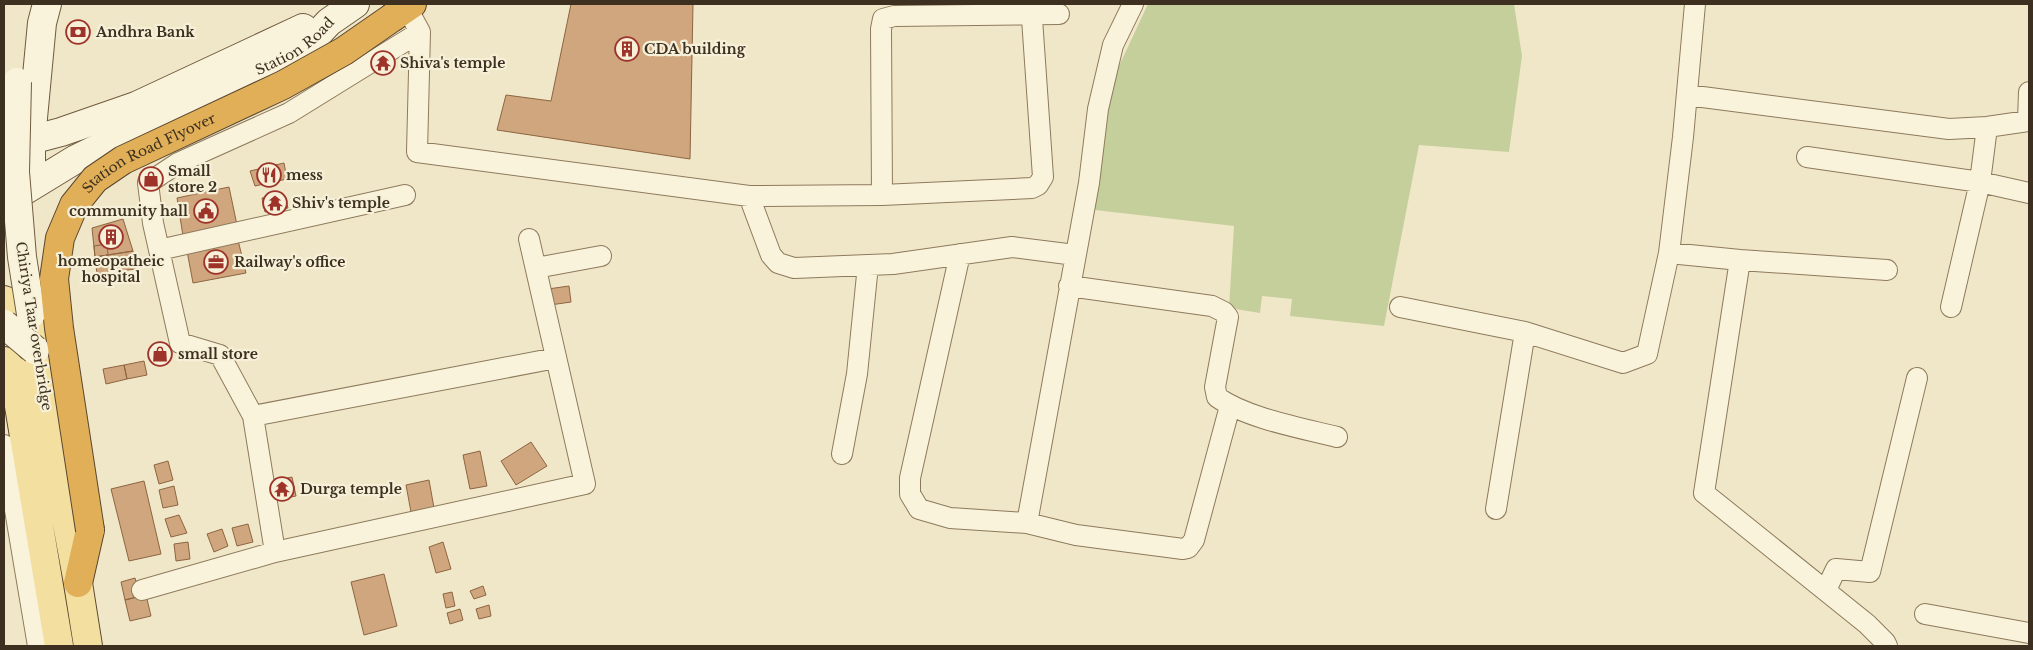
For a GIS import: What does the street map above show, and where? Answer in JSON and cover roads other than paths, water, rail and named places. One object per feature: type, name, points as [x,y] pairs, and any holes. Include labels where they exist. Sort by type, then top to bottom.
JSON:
[{"type":"highway","name":"Station Road Flyover","points":[[78,583],[90,530],[59,328],[54,279],[60,238],[74,205],[94,179],[123,160],[283,85],[344,51],[404,8]]},
{"type":"main road","name":"Chiriya Taar overbridge","points":[[28,4],[17,82],[15,172],[22,257],[35,350],[88,646]]},
{"type":"main road","points":[[31,185],[31,139],[42,23],[47,4]]},
{"type":"main road","points":[[329,22],[356,4]]},
{"type":"main road","name":"Station Road","points":[[4,148],[61,132],[136,106],[285,35],[307,26],[329,22]]},
{"type":"main road","name":"Station Road","points":[[4,202],[76,159],[295,52],[314,38],[329,22]]},
{"type":"main road","points":[[4,108],[17,82]]},
{"type":"main road","points":[[4,300],[31,314]]},
{"type":"main road","points":[[4,306],[8,365]]},
{"type":"main road","points":[[4,324],[35,350]]},
{"type":"main road","name":"Chiriya Taar overbridge","points":[[8,365],[21,420],[59,646]]},
{"type":"street","points":[[1027,523],[1089,183],[1098,109],[1113,45],[1133,4]]},
{"type":"street","points":[[1400,308],[1525,332],[1623,363],[1647,354],[1669,253],[1695,4]]},
{"type":"street","points":[[404,8],[420,32],[417,152],[749,196],[882,195],[1032,188],[1038,185],[1043,177],[1031,10]]},
{"type":"street","points":[[882,195],[881,28],[883,19],[894,16],[1031,10],[1059,14]]},
{"type":"street","points":[[148,183],[178,163],[289,113],[420,32]]},
{"type":"street","points":[[1687,95],[1949,129],[1987,127],[2028,121],[2029,92]]},
{"type":"street","points":[[1950,307],[1980,182],[1987,127]]},
{"type":"street","points":[[133,131],[148,183],[159,250],[180,344],[220,355],[253,416],[275,552]]},
{"type":"street","points":[[1807,157],[1980,182],[2029,193]]},
{"type":"street","points":[[159,250],[405,195]]},
{"type":"street","points":[[749,196],[771,255],[778,263],[794,268],[893,264],[1012,247],[1075,255]]},
{"type":"street","points":[[142,590],[275,552],[585,484],[529,239]]},
{"type":"street","points":[[1669,253],[1887,270]]},
{"type":"street","points":[[960,254],[910,478],[910,494],[919,509],[950,518],[1027,523],[1076,535],[1182,549],[1188,548],[1194,540],[1230,406]]},
{"type":"street","points":[[536,268],[601,256]]},
{"type":"street","points":[[1740,260],[1704,494],[1867,624],[1887,646]]},
{"type":"street","points":[[842,454],[857,374],[868,265]]},
{"type":"street","points":[[1070,286],[1212,306],[1224,312],[1228,317],[1215,392],[1217,397],[1230,406],[1270,420],[1336,437]]},
{"type":"street","points":[[1496,509],[1525,332]]},
{"type":"street","points":[[253,416],[556,358]]},
{"type":"street","points":[[1826,590],[1836,569],[1870,572],[1917,378]]},
{"type":"street","points":[[4,445],[38,646]]},
{"type":"street","points":[[1925,614],[2029,633]]},
{"type":"place","name":"Andhra Bank","points":[[78,32]]},
{"type":"place","name":"CDA building","points":[[627,49]]},
{"type":"place","name":"Shiva's temple","points":[[383,63]]},
{"type":"place","name":"mess","points":[[269,175]]},
{"type":"place","name":"Small store 2","points":[[151,179]]},
{"type":"place","name":"Shiv's temple","points":[[275,203]]},
{"type":"place","name":"community hall","points":[[206,211]]},
{"type":"place","name":"homeopatheic hospital","points":[[111,237]]},
{"type":"place","name":"Railway's office","points":[[216,262]]},
{"type":"place","name":"small store","points":[[160,354]]},
{"type":"place","name":"Durga temple","points":[[282,489]]}]
